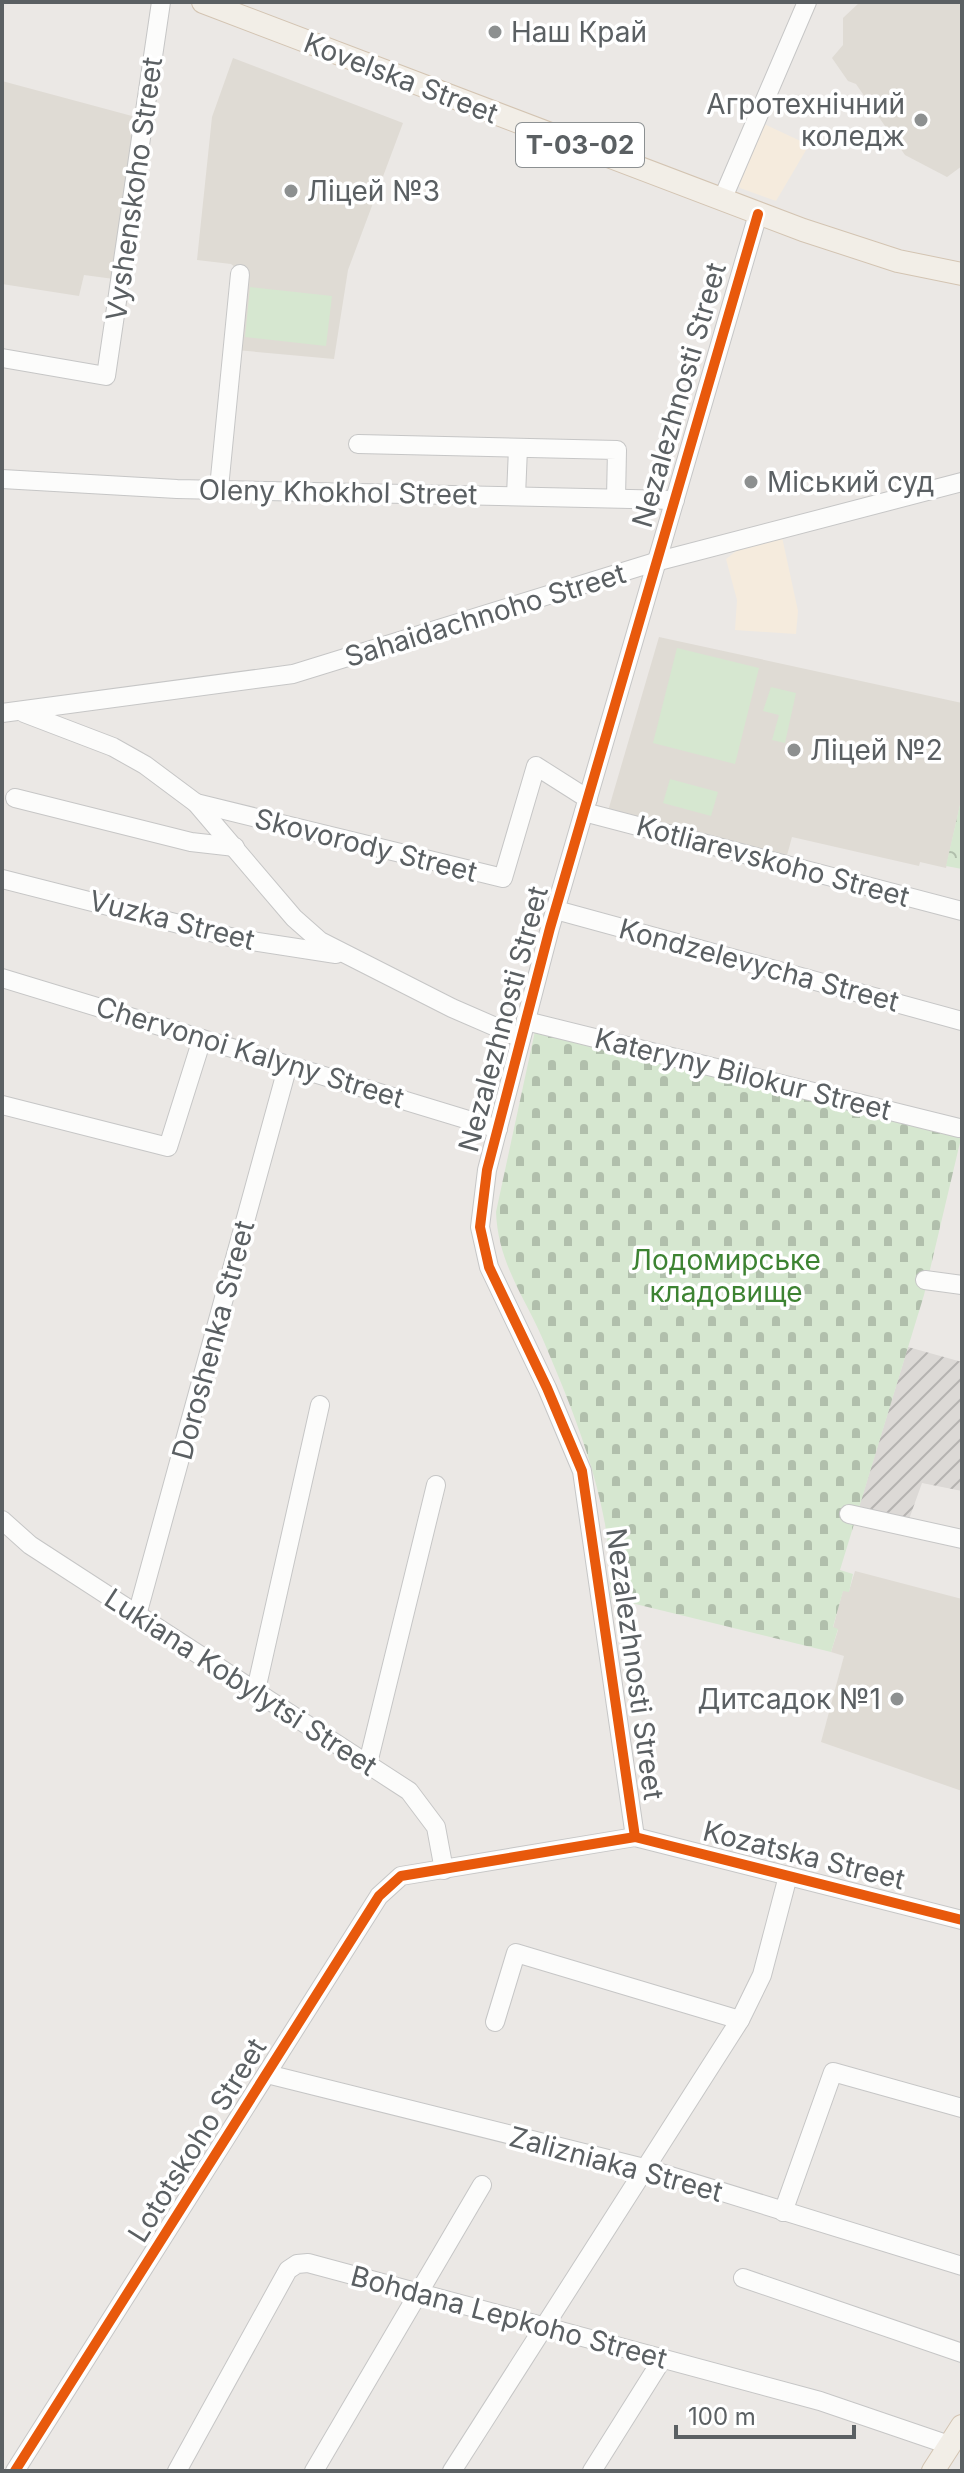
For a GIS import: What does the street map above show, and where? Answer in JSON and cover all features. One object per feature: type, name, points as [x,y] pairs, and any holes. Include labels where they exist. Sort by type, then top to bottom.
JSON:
[{"type":"main road","name":"Kovelska Street","points":[[206,2],[758,214],[898,261],[962,274]]},
{"type":"main road","points":[[933,2471],[962,2426]]},
{"type":"street","name":"Vyshenskoho Street","points":[[2,358],[106,376],[161,2]]},
{"type":"street","points":[[722,200],[807,2]]},
{"type":"street","name":"Nezalezhnosti Street","points":[[635,1837],[582,1471],[547,1388],[489,1267],[480,1227],[498,1129],[556,910],[758,214]]},
{"type":"street","points":[[219,488],[240,274]]},
{"type":"street","points":[[358,444],[617,450],[616,498]]},
{"type":"street","points":[[516,496],[518,448]]},
{"type":"street","name":"Oleny Khokhol Street","points":[[2,479],[177,489],[675,500]]},
{"type":"street","name":"Sahaidachnoho Street","points":[[10,712],[293,674],[655,562],[962,482]]},
{"type":"street","points":[[10,712],[113,747],[145,765],[196,803],[294,918],[343,955]]},
{"type":"street","name":"Skovorody Street","points":[[196,803],[503,878],[536,766],[586,805]]},
{"type":"street","points":[[15,798],[191,842],[235,847]]},
{"type":"street","name":"Kotliarevskoho Street","points":[[586,805],[962,911]]},
{"type":"street","name":"Vuzka Street","points":[[2,879],[238,939],[343,955]]},
{"type":"street","name":"Kondzelevycha Street","points":[[556,910],[962,1021]]},
{"type":"street","name":"Kateryny Bilokur Street","points":[[343,955],[524,1029],[959,1128]]},
{"type":"street","name":"Chervonoi Kalyny Street","points":[[2,978],[498,1129]]},
{"type":"street","points":[[2,1105],[168,1147],[202,1039]]},
{"type":"street","name":"Doroshenka Street","points":[[137,1615],[288,1065]]},
{"type":"street","points":[[925,1280],[962,1285]]},
{"type":"street","points":[[256,1690],[320,1405]]},
{"type":"street","points":[[368,1763],[436,1485]]},
{"type":"street","points":[[849,1514],[962,1539]]},
{"type":"street","name":"Lukiana Kobylytsi Street","points":[[2,1520],[30,1545],[409,1791],[436,1827],[444,1870]]},
{"type":"street","name":"Kozatska Street","points":[[444,1870],[635,1837],[962,1920]]},
{"type":"street","name":"Lototskoho Street","points":[[15,2471],[379,1896],[401,1876],[444,1870]]},
{"type":"street","points":[[452,2471],[648,2169],[740,2020],[762,1975],[788,1876]]},
{"type":"street","points":[[495,2022],[516,1953],[740,2020]]},
{"type":"street","points":[[783,2212],[833,2072],[962,2108]]},
{"type":"street","name":"Zalizniaka Street","points":[[267,2074],[648,2169],[962,2266]]},
{"type":"street","points":[[314,2471],[482,2185]]},
{"type":"street","name":"Bohdana Lepkoho Street","points":[[177,2471],[288,2270],[297,2264],[308,2263],[820,2401],[949,2445]]},
{"type":"street","points":[[743,2278],[962,2353]]},
{"type":"street","points":[[592,2471],[663,2358]]},
{"type":"shaded area","name":"Агротехнічний коледж","points":[[860,2],[962,2],[962,166],[947,177],[905,155],[856,84],[848,81],[832,58],[843,45],[843,18]]},
{"type":"shaded area","name":"Ліцей №3","points":[[233,58],[403,123],[348,270],[334,359],[236,350],[245,275],[231,264],[197,260],[212,117]]},
{"type":"shaded area","points":[[2,81],[132,116],[130,134],[133,138],[114,279],[84,275],[79,296],[2,284]]},
{"type":"shaded area","points":[[762,123],[809,145],[776,201],[740,188],[738,183]]},
{"type":"shaded area","points":[[782,537],[798,611],[796,634],[735,630],[737,600],[726,559],[740,548]]},
{"type":"shaded area","name":"Ліцей №2","points":[[659,637],[962,703],[962,796],[946,868],[920,862],[919,866],[792,837],[786,859],[608,811]]},
{"type":"shaded area","points":[[908,1347],[962,1362],[962,1491],[922,1483],[908,1522],[858,1510]]},
{"type":"shaded area","name":"Дитсадок №1","points":[[855,1571],[962,1599],[962,1791],[821,1742],[844,1656],[831,1652],[838,1630],[833,1628],[843,1590],[849,1591]]},
{"type":"green space","points":[[250,287],[332,296],[326,346],[245,337]]},
{"type":"green space","points":[[677,648],[759,668],[735,764],[653,743]]},
{"type":"green space","points":[[771,687],[796,693],[785,743],[772,740],[779,715],[763,711]]},
{"type":"green space","points":[[670,779],[718,792],[711,816],[663,803]]},
{"type":"green space","points":[[962,796],[962,869],[946,866]]},
{"type":"green space","name":"Лодомирське кладовище","points":[[535,1031],[962,1134],[924,1295],[840,1570],[853,1574],[849,1592],[843,1591],[833,1627],[838,1629],[831,1652],[611,1598],[605,1524],[588,1457],[547,1349],[508,1266],[498,1231],[496,1212]]},
{"type":"cycle path","points":[[635,1837],[582,1471],[547,1388],[489,1267],[480,1227],[487,1170],[550,928],[758,214]]},
{"type":"cycle path","points":[[15,2471],[379,1896],[401,1876],[635,1837],[962,1920]]},
{"type":"place","name":"Наш Край","points":[[495,32]]},
{"type":"place","name":"Агротехнічний коледж","points":[[921,120]]},
{"type":"place","name":"Ліцей №3","points":[[291,191]]},
{"type":"place","name":"Міський суд","points":[[751,482]]},
{"type":"place","name":"Ліцей №2","points":[[794,750]]},
{"type":"place","name":"Дитсадок №1","points":[[897,1699]]}]
